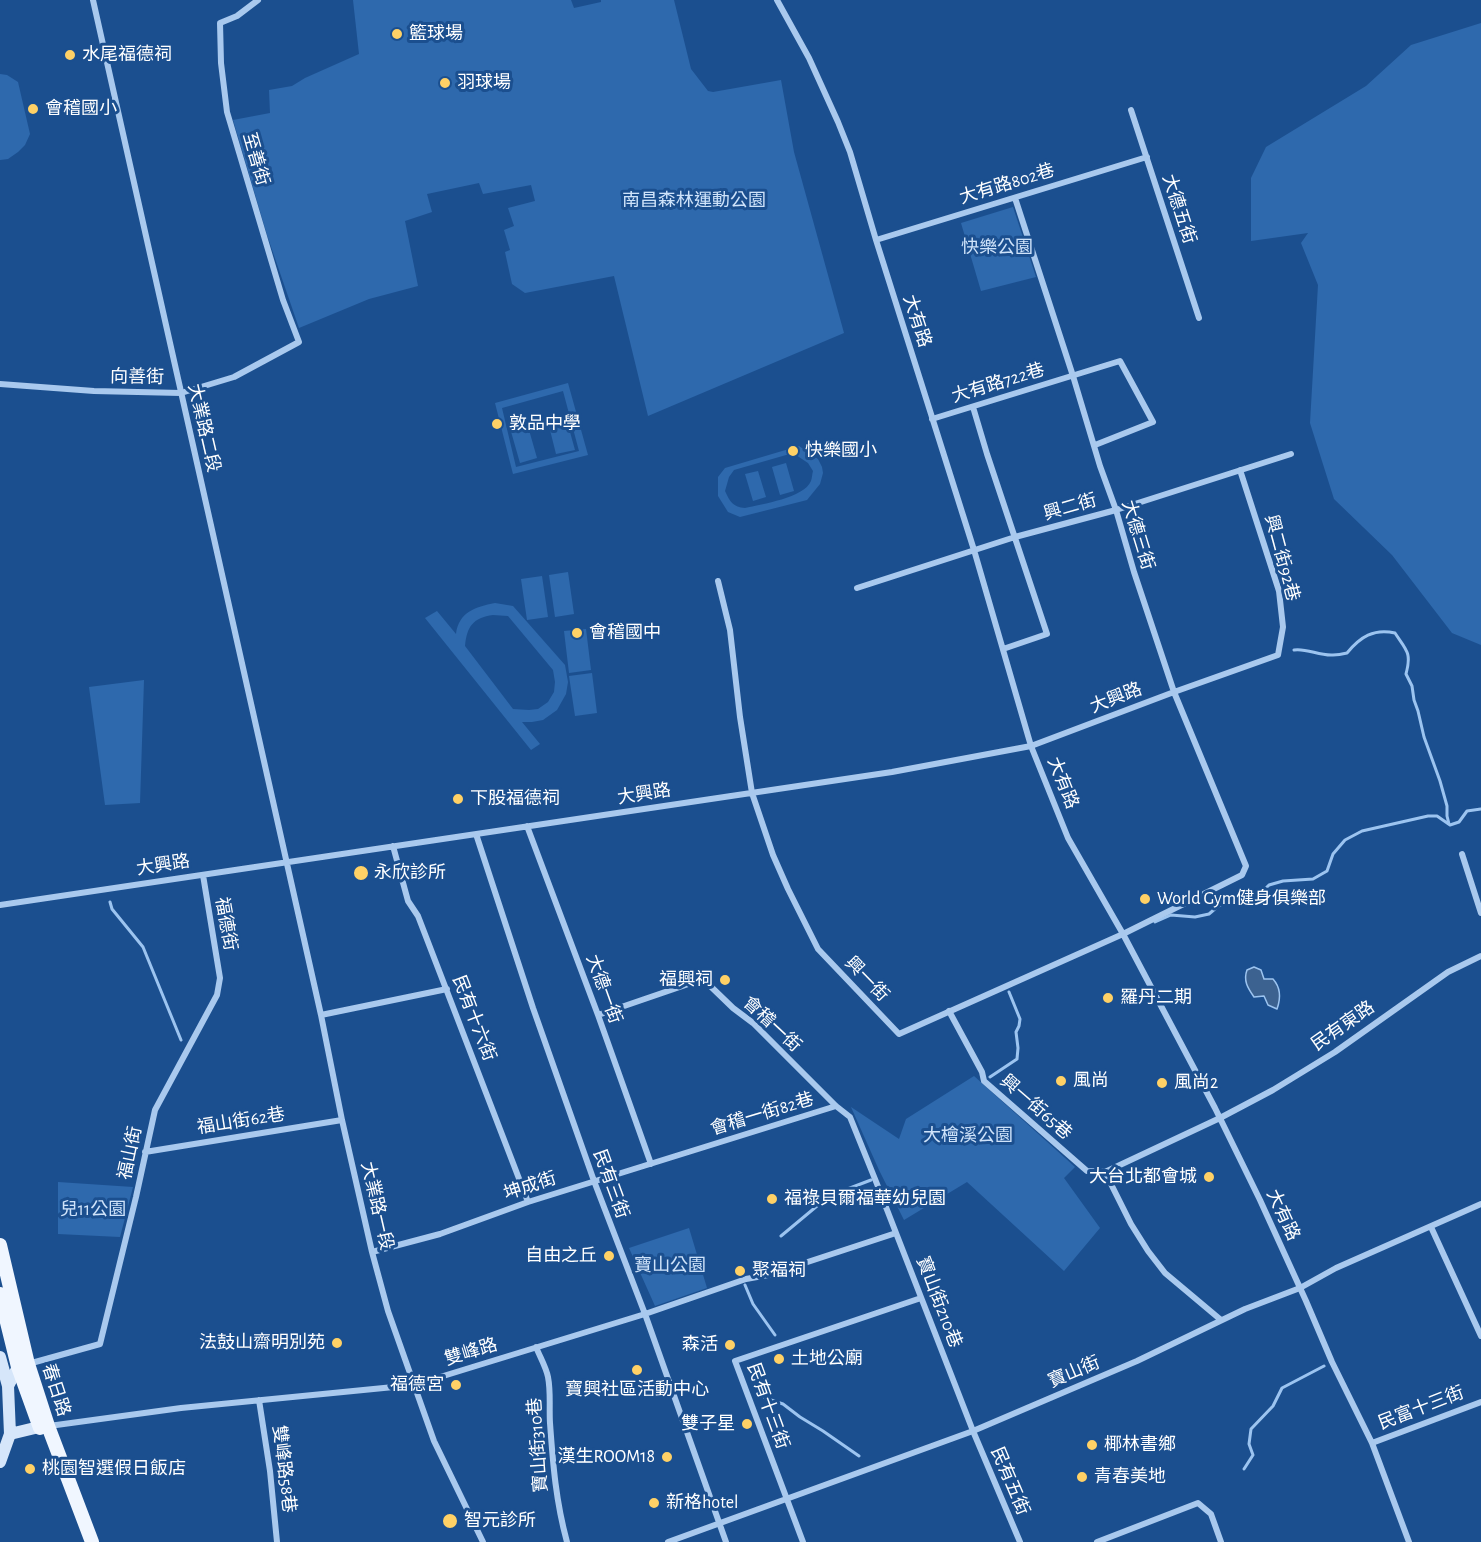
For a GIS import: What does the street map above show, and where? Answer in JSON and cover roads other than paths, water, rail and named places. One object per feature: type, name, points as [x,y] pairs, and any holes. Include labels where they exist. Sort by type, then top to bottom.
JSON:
[{"type":"main road","name":"春日路","points":[[0,1245],[23,1365]]},
{"type":"main road","name":"春日路","points":[[0,1294],[82,1542]]},
{"type":"main road","name":"春日路","points":[[44,1426],[92,1542]]},
{"type":"street","name":"大業路二段","points":[[93,0],[287,862]]},
{"type":"street","name":"至善街","points":[[258,0],[237,16],[220,23],[221,63],[227,112],[283,300],[299,342]]},
{"type":"street","name":"大有路","points":[[777,0],[809,58],[850,152],[974,550],[1031,746],[1068,838],[1123,934],[1220,1118],[1260,1200],[1332,1362],[1372,1443],[1409,1542]]},
{"type":"street","name":"大德五街","points":[[1131,110],[1199,318]]},
{"type":"street","name":"大有路802巷","points":[[876,240],[1146,157]]},
{"type":"street","name":"大德三街","points":[[1015,198],[1174,692],[1246,866],[1242,875]]},
{"type":"street","name":"向善街","points":[[0,384],[94,391],[181,393],[234,377],[299,342]]},
{"type":"street","name":"大有路722巷","points":[[932,419],[1120,362],[1154,422],[1095,445]]},
{"type":"street","points":[[973,407],[1000,496],[1016,537],[1047,633],[1003,649]]},
{"type":"street","name":"興二街","points":[[857,588],[1016,537],[1116,510],[1291,454]]},
{"type":"street","name":"興二街92巷","points":[[1240,470],[1279,591],[1283,627],[1278,655]]},
{"type":"street","name":"興一街","points":[[718,581],[729,630],[752,793],[773,855],[818,950],[899,1034],[1123,934],[1242,875]]},
{"type":"street","name":"大興路","points":[[0,905],[892,772],[1031,746],[1278,655]]},
{"type":"street","name":"大德一街","points":[[527,826],[651,1164]]},
{"type":"street","name":"民有三街","points":[[476,834],[533,1008],[594,1181],[645,1314],[726,1542]]},
{"type":"street","name":"民有十六街","points":[[393,846],[408,901],[418,916],[528,1202]]},
{"type":"street","points":[[1462,854],[1481,913]]},
{"type":"street","name":"大業路一段","points":[[287,862],[342,1120],[388,1311],[434,1441],[483,1542]]},
{"type":"street","name":"福德街","points":[[203,874],[220,978]]},
{"type":"street","name":"民有東路","points":[[1220,1118],[1273,1090],[1335,1052],[1448,972],[1481,956]]},
{"type":"street","name":"福山街","points":[[23,1365],[100,1344],[155,1110],[217,995],[220,978]]},
{"type":"street","name":"會稽一街","points":[[598,1015],[703,979],[733,1008],[753,1023],[836,1106],[850,1117],[877,1184]]},
{"type":"street","points":[[321,1015],[447,989]]},
{"type":"street","name":"興一街65巷","points":[[949,1011],[982,1072],[984,1081],[1087,1171],[1105,1172]]},
{"type":"street","name":"會稽一街82巷","points":[[697,1150],[836,1106]]},
{"type":"street","points":[[1220,1118],[1105,1172],[1131,1224],[1165,1273],[1221,1320]]},
{"type":"street","name":"福山街62巷","points":[[145,1152],[342,1120]]},
{"type":"street","name":"坤成街","points":[[372,1252],[440,1233],[528,1202],[697,1150]]},
{"type":"street","name":"寶山街210巷","points":[[877,1184],[972,1431]]},
{"type":"street","name":"寶山街","points":[[668,1542],[972,1431],[1137,1361],[1245,1309],[1300,1288],[1336,1268],[1481,1204]]},
{"type":"street","points":[[1431,1227],[1481,1336]]},
{"type":"street","name":"雙峰路","points":[[44,1426],[181,1408],[414,1385],[896,1233]]},
{"type":"street","name":"民有十三街","points":[[803,1542],[735,1361],[921,1298]]},
{"type":"street","name":"寶山街310巷","points":[[536,1347],[548,1376],[555,1482],[567,1542]]},
{"type":"street","points":[[0,1357],[8,1386],[10,1434],[0,1462]]},
{"type":"street","points":[[8,1386],[23,1365]]},
{"type":"street","name":"雙峰路58巷","points":[[260,1400],[277,1542]]},
{"type":"street","name":"民富十三街","points":[[1372,1443],[1481,1402]]},
{"type":"street","points":[[10,1434],[44,1426]]},
{"type":"street","name":"民有五街","points":[[972,1431],[1020,1542]]},
{"type":"street","points":[[1097,1542],[1198,1503],[1211,1514],[1221,1542]]},
{"type":"waterway","points":[[1294,650],[1328,655],[1342,654],[1347,653],[1357,642],[1368,635],[1380,632],[1395,633],[1407,652],[1406,674],[1412,686],[1424,737],[1440,781],[1449,824]]},
{"type":"waterway","points":[[1155,922],[1171,915],[1195,917],[1209,914],[1225,902],[1243,904],[1252,902],[1269,885],[1283,881],[1313,879],[1327,871],[1333,854],[1345,840],[1362,831],[1428,816],[1437,816],[1450,825],[1459,822],[1467,811],[1481,809]]},
{"type":"waterway","points":[[110,902],[112,909],[143,947],[181,1040]]},
{"type":"waterway","points":[[990,1077],[1017,1059],[1016,1032],[1020,1019],[1009,992]]},
{"type":"waterway","points":[[781,1236],[829,1196],[871,1180]]},
{"type":"waterway","points":[[745,1285],[753,1304],[775,1335]]},
{"type":"waterway","points":[[1244,1469],[1253,1455],[1249,1444],[1251,1429],[1273,1406],[1282,1388],[1324,1366]]},
{"type":"waterway","points":[[765,1398],[783,1404],[859,1456]]},
{"type":"place","name":"籃球場","points":[[397,34]]},
{"type":"place","name":"水尾福德祠","points":[[70,55]]},
{"type":"place","name":"羽球場","points":[[445,83]]},
{"type":"place","name":"會稽國小","points":[[33,109]]},
{"type":"place","name":"敦品中學","points":[[497,424]]},
{"type":"place","name":"快樂國小","points":[[793,451]]},
{"type":"place","name":"會稽國中","points":[[577,633]]},
{"type":"place","name":"下股福德祠","points":[[458,799]]},
{"type":"place","name":"永欣診所","points":[[361,873]]},
{"type":"place","name":"World Gym健身俱樂部","points":[[1145,899]]},
{"type":"place","name":"福興祠","points":[[725,980]]},
{"type":"place","name":"羅丹二期","points":[[1108,998]]},
{"type":"place","name":"風尚","points":[[1061,1081]]},
{"type":"place","name":"風尚2","points":[[1162,1083]]},
{"type":"place","name":"大台北都會城","points":[[1209,1177]]},
{"type":"place","name":"福祿貝爾福華幼兒園","points":[[772,1199]]},
{"type":"place","name":"自由之丘","points":[[609,1256]]},
{"type":"place","name":"聚福祠","points":[[740,1271]]},
{"type":"place","name":"法鼓山齋明別苑","points":[[337,1343]]},
{"type":"place","name":"森活","points":[[730,1345]]},
{"type":"place","name":"土地公廟","points":[[779,1359]]},
{"type":"place","name":"寶興社區活動中心","points":[[637,1370]]},
{"type":"place","name":"福德宮","points":[[456,1385]]},
{"type":"place","name":"雙子星","points":[[747,1424]]},
{"type":"place","name":"椰林書鄉","points":[[1092,1445]]},
{"type":"place","name":"漢生ROOM18","points":[[667,1457]]},
{"type":"place","name":"桃園智選假日飯店","points":[[30,1469]]},
{"type":"place","name":"青春美地","points":[[1082,1477]]},
{"type":"place","name":"新格hotel","points":[[654,1503]]},
{"type":"place","name":"智元診所","points":[[450,1521]]},
{"type":"park label","name":"南昌森林運動公園","points":[[694,201]]},
{"type":"park label","name":"快樂公園","points":[[997,248]]},
{"type":"park label","name":"大檜溪公園","points":[[968,1136]]},
{"type":"park label","name":"兒11公園","points":[[93,1210]]},
{"type":"park label","name":"寶山公園","points":[[670,1266]]}]
